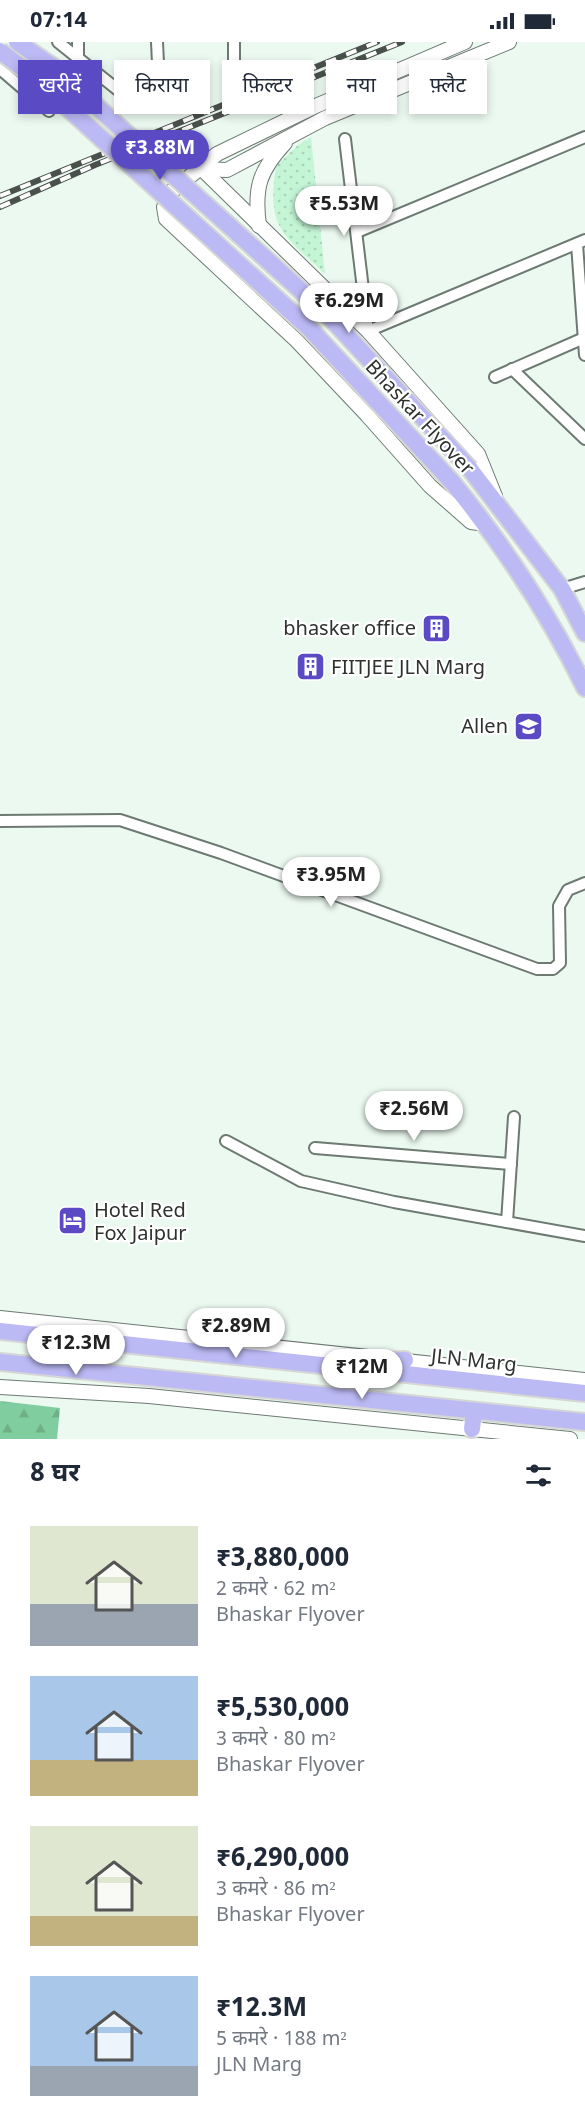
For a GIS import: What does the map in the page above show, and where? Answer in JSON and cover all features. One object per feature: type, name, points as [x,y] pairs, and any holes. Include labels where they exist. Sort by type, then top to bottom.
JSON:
[{"type":"main road","name":"Bhaskar Flyover","points":[[17,42],[52,66],[327,314],[497,501],[562,589],[585,633]]},
{"type":"main road","name":"Bhaskar Flyover","points":[[0,51],[35,78],[310,329],[452,482],[486,524],[555,628],[585,688]]},
{"type":"main road","name":"JLN Marg","points":[[0,1331],[155,1342],[339,1366],[585,1393]]},
{"type":"main road","points":[[339,1366],[405,1360]]},
{"type":"main road","points":[[0,1362],[585,1422]]},
{"type":"main road","points":[[472,1429],[474,1411]]},
{"type":"street","points":[[58,42],[114,87]]},
{"type":"street","points":[[78,42],[78,59]]},
{"type":"street","points":[[157,42],[158,60]]},
{"type":"street","points":[[234,42],[234,60]]},
{"type":"street","points":[[465,42],[318,105],[217,154],[202,169],[184,180],[171,192],[164,207],[166,219],[289,333],[368,415],[430,486],[471,522],[486,524]]},
{"type":"street","points":[[202,169],[227,170],[325,118],[509,42]]},
{"type":"street","points":[[0,69],[18,84]]},
{"type":"street","points":[[259,226],[256,190],[266,167],[290,137]]},
{"type":"street","points":[[357,232],[585,138]]},
{"type":"street","points":[[345,139],[368,331]]},
{"type":"street","points":[[202,169],[368,331],[478,454],[497,501]]},
{"type":"street","points":[[368,331],[581,242],[585,355]]},
{"type":"street","points":[[495,377],[584,338]]},
{"type":"street","points":[[512,369],[585,439]]},
{"type":"street","points":[[562,589],[585,582]]},
{"type":"street","points":[[0,821],[120,820],[221,853],[537,969],[553,969],[560,963],[559,906],[568,890],[585,883]]},
{"type":"street","points":[[507,1222],[514,1117]]},
{"type":"street","points":[[226,1141],[301,1181],[394,1202],[585,1236]]},
{"type":"street","points":[[315,1148],[511,1164]]},
{"type":"street","points":[[0,1318],[155,1342],[405,1360],[585,1380]]},
{"type":"street","points":[[0,1387],[149,1396],[570,1439]]},
{"type":"green space","points":[[311,137],[325,274],[288,239],[276,217],[274,204],[276,166],[298,145]]},
{"type":"green space","points":[[0,1401],[60,1408],[57,1439],[0,1439]]},
{"type":"railway","points":[[0,196],[377,42]]},
{"type":"railway","points":[[0,207],[95,165],[402,42]]},
{"type":"place","name":"bhasker office","points":[[437,628]]},
{"type":"place","name":"FIITJEE JLN Marg","points":[[310,667]]},
{"type":"place","name":"Allen","points":[[529,726]]},
{"type":"place","name":"Hotel Red Fox Jaipur","points":[[73,1221]]}]
